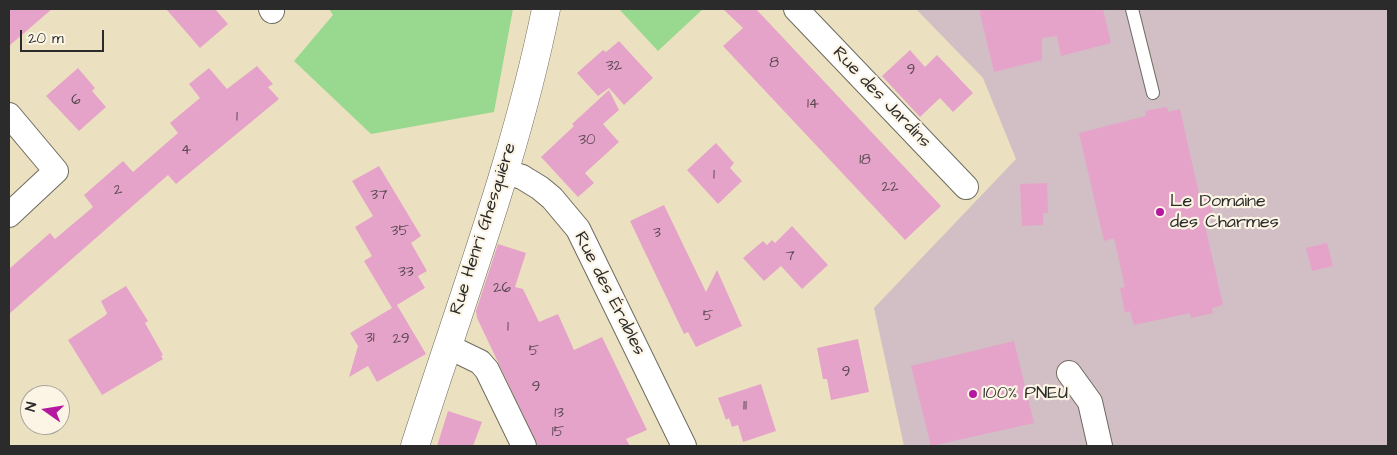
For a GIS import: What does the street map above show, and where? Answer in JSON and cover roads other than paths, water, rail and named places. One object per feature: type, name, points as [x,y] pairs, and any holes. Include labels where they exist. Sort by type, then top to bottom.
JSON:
[{"type":"street","name":"Rue Henri Ghesquière","points":[[415,446],[534,69],[546,9]]},
{"type":"street","name":"Rue des Jardins","points":[[796,9],[966,187]]},
{"type":"street","points":[[9,115],[56,171],[9,215]]},
{"type":"street","name":"Rue des Érables","points":[[503,172],[522,177],[540,188],[552,198],[578,230],[684,446]]},
{"type":"street","points":[[447,346],[480,362],[487,370],[524,446]]},
{"type":"street","points":[[1069,373],[1090,402],[1100,446]]},
{"type":"lane","points":[[1132,9],[1153,93]]},
{"type":"place","name":"Le Domaine des Charmes","points":[[1160,212]]},
{"type":"place","name":"100% PNEU","points":[[973,394]]}]
